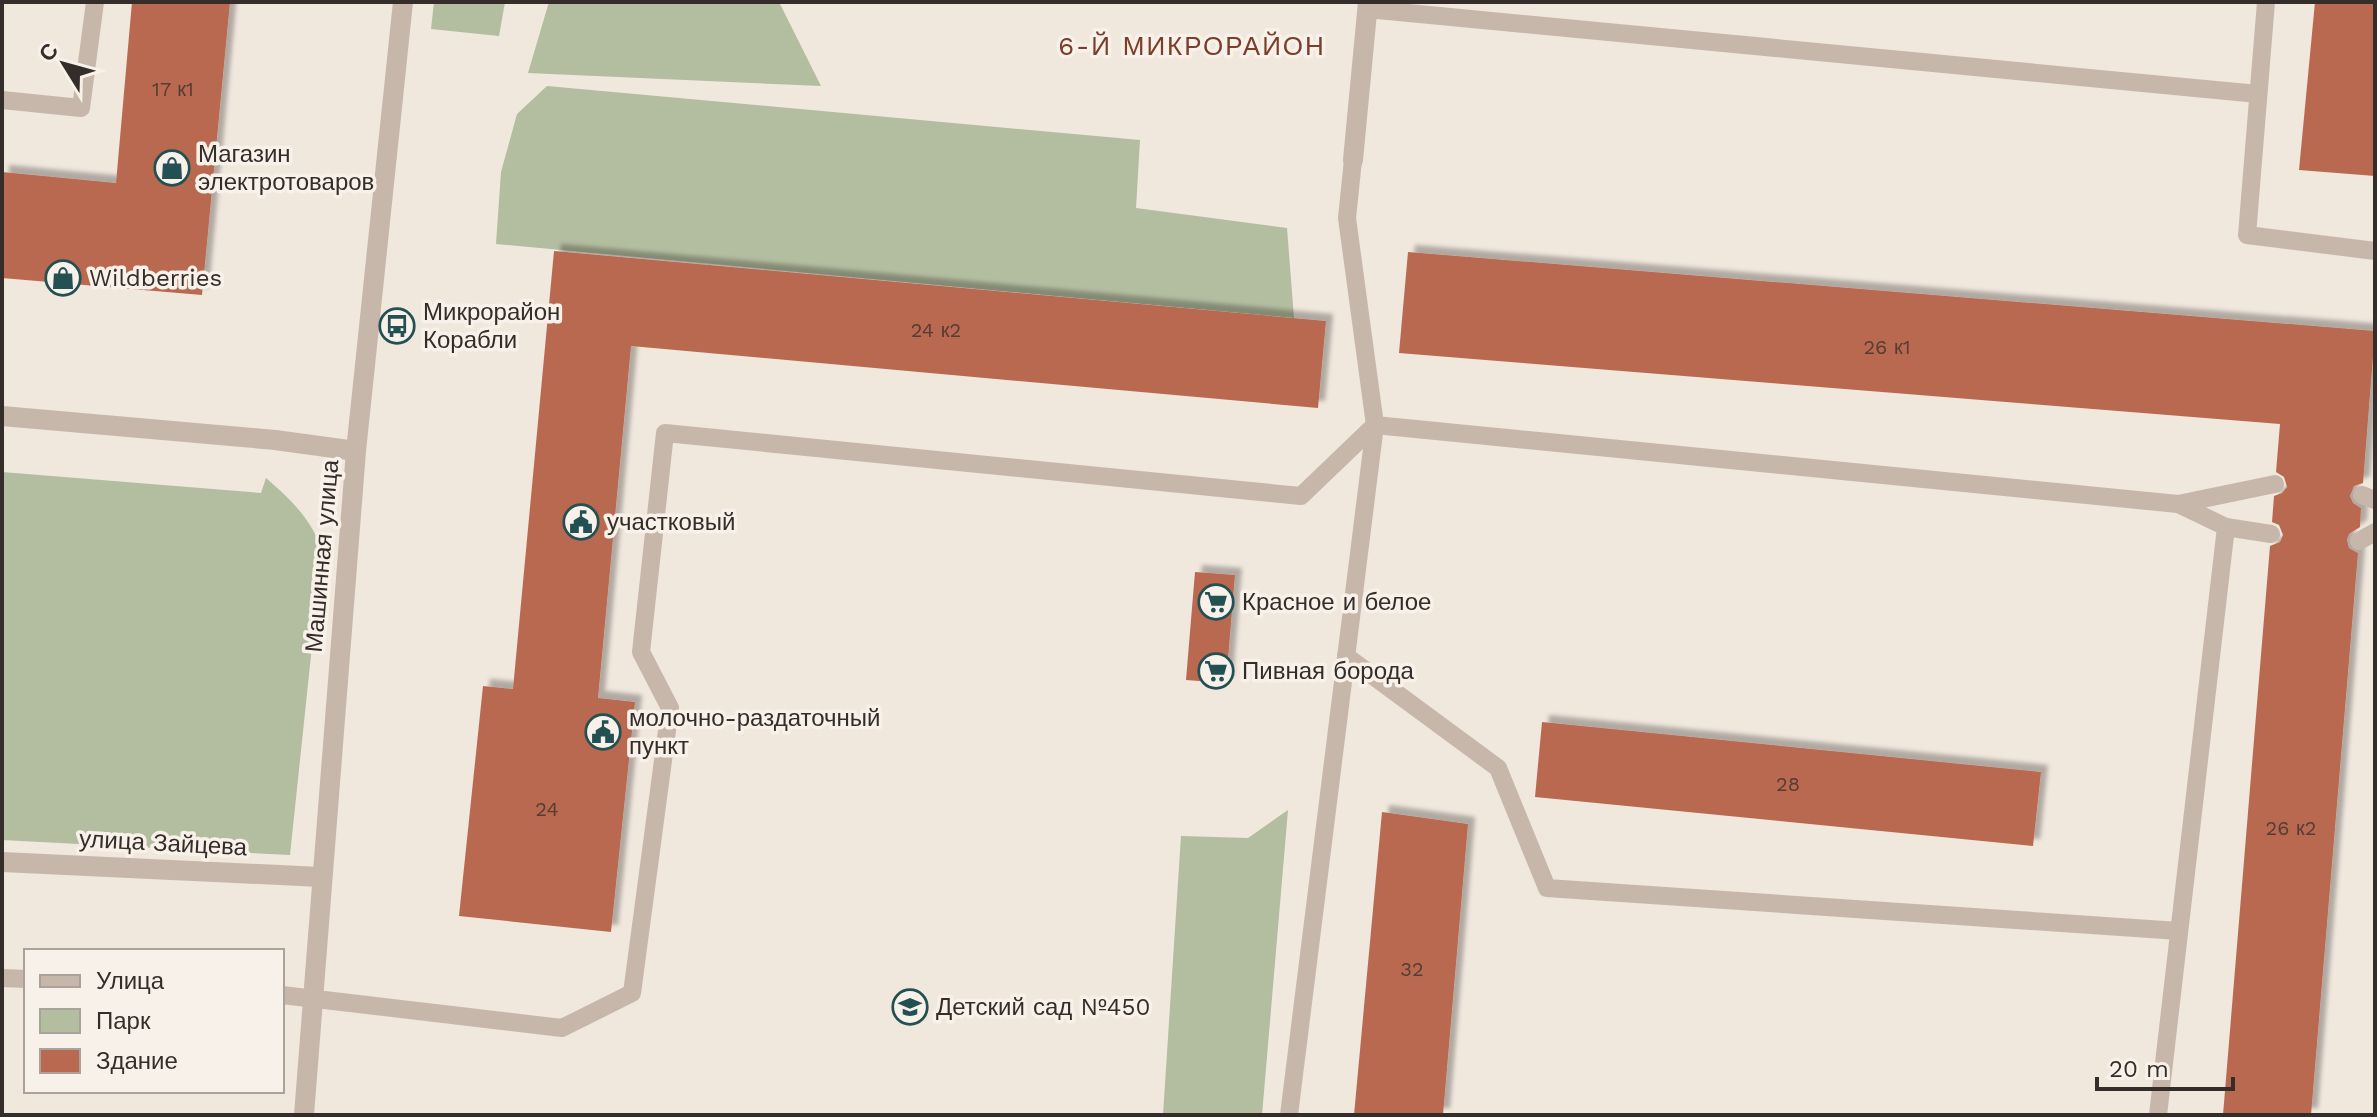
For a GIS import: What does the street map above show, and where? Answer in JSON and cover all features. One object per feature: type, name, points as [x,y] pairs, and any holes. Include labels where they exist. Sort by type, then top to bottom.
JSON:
[{"type":"street","name":"Машинная улица","points":[[304,1115],[356,451],[403,2]]},
{"type":"street","points":[[1353,160],[1368,6]]},
{"type":"street","points":[[2,416],[275,440],[356,451]]},
{"type":"street","name":"улица Зайцева","points":[[2,862],[321,877]]},
{"type":"lane","points":[[2,100],[81,108],[95,2]]},
{"type":"lane","points":[[2266,2],[2247,235],[2375,251]]},
{"type":"lane","points":[[1368,6],[2258,94]]},
{"type":"lane","points":[[1289,1115],[1375,425],[1347,218],[1353,160]]},
{"type":"lane","points":[[284,995],[562,1028],[632,993],[670,708],[641,652],[665,433],[1301,496],[1375,425],[2178,504],[2275,484]]},
{"type":"lane","points":[[2178,504],[2226,527],[2271,534]]},
{"type":"lane","points":[[2158,1115],[2226,527]]},
{"type":"lane","points":[[1346,656],[1498,768],[1547,888],[2179,931]]},
{"type":"lane","points":[[2,978],[24,979]]},
{"type":"green space","points":[[434,2],[505,2],[499,36],[431,29]]},
{"type":"green space","points":[[549,2],[779,2],[821,86],[528,73]]},
{"type":"green space","points":[[547,86],[1140,140],[1136,208],[1287,228],[1294,318],[496,244],[501,172],[517,114]]},
{"type":"green space","points":[[2,472],[261,493],[266,478],[306,519],[322,551],[290,855],[2,840]]},
{"type":"green space","points":[[1288,810],[1262,1115],[1163,1115],[1181,836],[1248,838]]},
{"type":"building","points":[[132,2],[230,2],[202,295],[2,278],[2,172],[116,183]]},
{"type":"building","points":[[2315,2],[2375,2],[2375,176],[2299,170]]},
{"type":"building","points":[[554,251],[1326,321],[1318,408],[631,346],[598,698],[635,702],[611,932],[459,916],[483,686],[513,689]]},
{"type":"building","points":[[1408,252],[2375,331],[2363,483],[2354,486],[2350,496],[2353,503],[2361,508],[2360,527],[2349,534],[2347,540],[2349,548],[2358,553],[2311,1115],[2223,1115],[2270,546],[2280,542],[2283,535],[2279,525],[2272,522],[2274,496],[2287,487],[2284,477],[2276,472],[2280,424],[1399,353]]},
{"type":"building","points":[[1195,572],[1235,575],[1226,683],[1186,680]]},
{"type":"building","points":[[1542,722],[2041,772],[2033,846],[1535,797]]},
{"type":"building","points":[[1382,812],[1468,824],[1443,1115],[1354,1115]]},
{"type":"place","name":"Магазин электротоваров","points":[[172,168]]},
{"type":"place","name":"Wildberries","points":[[63,278]]},
{"type":"place","name":"Микрорайон Корабли","points":[[397,326]]},
{"type":"place","name":"участковый","points":[[581,522]]},
{"type":"place","name":"Красное и белое","points":[[1216,602]]},
{"type":"place","name":"Пивная борода","points":[[1216,671]]},
{"type":"place","name":"молочно-раздаточный пункт","points":[[603,732]]},
{"type":"place","name":"Детский сад №450","points":[[910,1007]]},
{"type":"district","name":"6-Й МИКРОРАЙОН","points":[[1192,46]]}]
